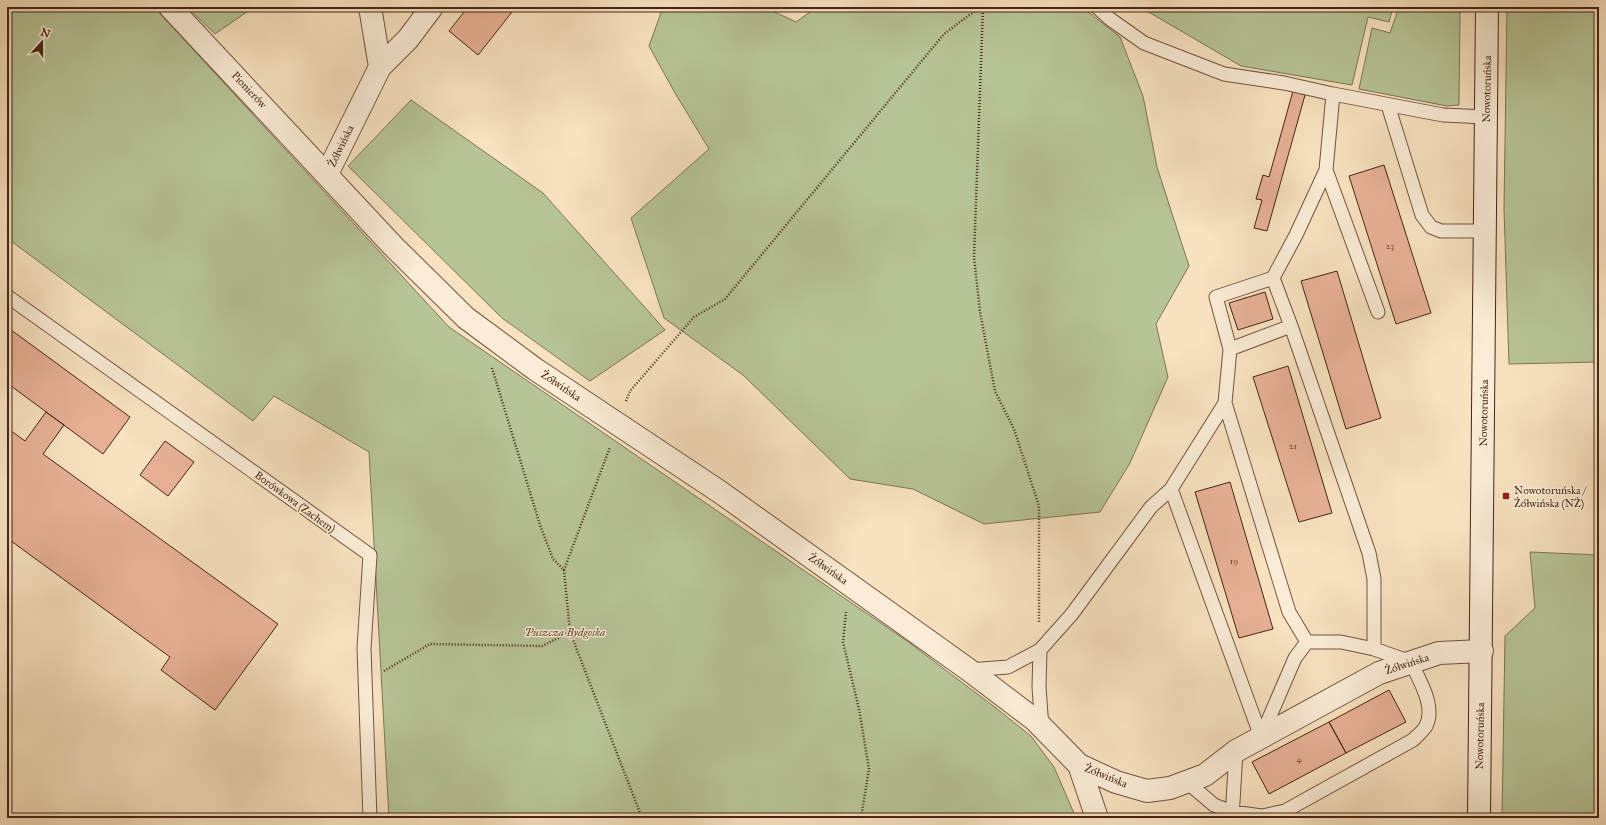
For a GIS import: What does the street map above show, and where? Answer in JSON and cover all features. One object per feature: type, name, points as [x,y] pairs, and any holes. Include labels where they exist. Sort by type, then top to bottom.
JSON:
[{"type":"street","name":"Pionierów","points":[[170,7],[327,174]]},
{"type":"street","points":[[370,7],[380,67]]},
{"type":"street","name":"Żółwińska","points":[[432,7],[408,39],[380,67],[327,174],[393,246],[466,318],[535,369],[720,492],[969,670],[1035,720],[1079,765],[1116,782],[1147,791],[1170,788],[1205,774],[1236,751],[1379,673],[1439,653],[1482,651]]},
{"type":"street","name":"Nowotoruńska","points":[[1479,818],[1488,7]]},
{"type":"street","points":[[1079,765],[1097,818]]},
{"type":"lane","points":[[1097,7],[1110,19],[1144,43],[1224,74],[1284,83],[1443,116],[1486,117]]},
{"type":"lane","points":[[1307,642],[1289,612],[1225,403],[1230,349],[1216,297],[1273,278],[1296,235],[1326,170],[1333,94]]},
{"type":"lane","points":[[1388,105],[1422,215],[1431,227],[1441,231],[1485,231]]},
{"type":"lane","points":[[1326,170],[1378,312]]},
{"type":"lane","points":[[1273,278],[1369,553],[1374,579],[1374,649]]},
{"type":"lane","name":"Borówkowa (Zachem)","points":[[7,296],[370,555],[364,648],[370,818]]},
{"type":"lane","points":[[1230,349],[1290,326]]},
{"type":"lane","points":[[969,670],[1008,667],[1040,650],[1072,614],[1151,507],[1171,489],[1225,403]]},
{"type":"lane","points":[[1171,489],[1261,737]]},
{"type":"lane","points":[[1186,782],[1214,805],[1232,815],[1262,816],[1285,811],[1413,740],[1426,727],[1430,714],[1424,692],[1411,662],[1374,649],[1340,642],[1307,642]]},
{"type":"lane","points":[[1261,737],[1295,658],[1307,642]]},
{"type":"lane","points":[[1040,650],[1039,687],[1042,728]]},
{"type":"lane","points":[[1232,815],[1236,751]]},
{"type":"path","points":[[642,818],[570,632],[564,570],[630,391],[694,317],[725,299],[944,34],[980,7]]},
{"type":"path","points":[[983,7],[974,257],[980,312],[995,391],[1014,429],[1040,506],[1038,603],[1040,650]]},
{"type":"path","points":[[491,366],[540,525],[553,559],[564,570]]},
{"type":"path","points":[[849,583],[843,642],[859,708],[869,769],[861,818]]},
{"type":"path","points":[[365,682],[430,644],[542,646],[570,632]]},
{"type":"green space","name":"Puszcza Bydgoska","points":[[7,7],[154,7],[449,327],[907,641],[996,708],[1031,736],[1054,767],[1076,818],[389,818],[369,452],[274,396],[253,421],[7,238]]},
{"type":"green space","points":[[187,7],[254,7],[215,34]]},
{"type":"green space","points":[[663,7],[764,7],[796,22],[817,7],[1082,7],[1120,37],[1143,96],[1157,167],[1189,266],[1156,324],[1168,377],[1130,463],[1100,512],[984,524],[913,489],[850,479],[743,375],[664,318],[631,218],[709,149],[649,46]]},
{"type":"green space","points":[[1140,7],[1393,7],[1389,22],[1368,17],[1352,85],[1241,66]]},
{"type":"green space","points":[[1399,7],[1460,7],[1459,105],[1447,106],[1359,89],[1372,28],[1390,33]]},
{"type":"green space","points":[[1507,7],[1599,7],[1599,362],[1509,364],[1504,209]]},
{"type":"green space","points":[[411,100],[543,193],[665,330],[590,381],[502,318],[348,166]]},
{"type":"green space","points":[[1530,552],[1599,555],[1599,818],[1502,818],[1505,636],[1535,608]]},
{"type":"building","points":[[468,7],[516,7],[478,55],[449,31]]},
{"type":"building","points":[[1293,91],[1305,95],[1267,231],[1254,228],[1262,200],[1256,199],[1263,175],[1269,177]]},
{"type":"building","points":[[1384,165],[1431,313],[1396,324],[1349,176]]},
{"type":"building","points":[[1337,271],[1381,418],[1346,429],[1301,281]]},
{"type":"building","points":[[1265,292],[1273,319],[1238,330],[1229,303]]},
{"type":"building","points":[[7,327],[130,417],[103,454],[7,383]]},
{"type":"building","points":[[1288,366],[1332,513],[1299,522],[1253,377]]},
{"type":"building","points":[[46,412],[64,425],[43,454],[278,624],[215,710],[161,670],[170,657],[7,538],[7,428],[25,441]]},
{"type":"building","points":[[165,441],[194,462],[168,496],[140,475]]},
{"type":"building","points":[[1230,482],[1273,629],[1239,638],[1195,492]]},
{"type":"building","points":[[1389,690],[1406,722],[1346,753],[1329,722]]},
{"type":"building","points":[[1329,722],[1346,753],[1269,794],[1252,762]]},
{"type":"place","name":"Nowotoruńska / Żółwińska (NŻ)","points":[[1506,496]]}]
